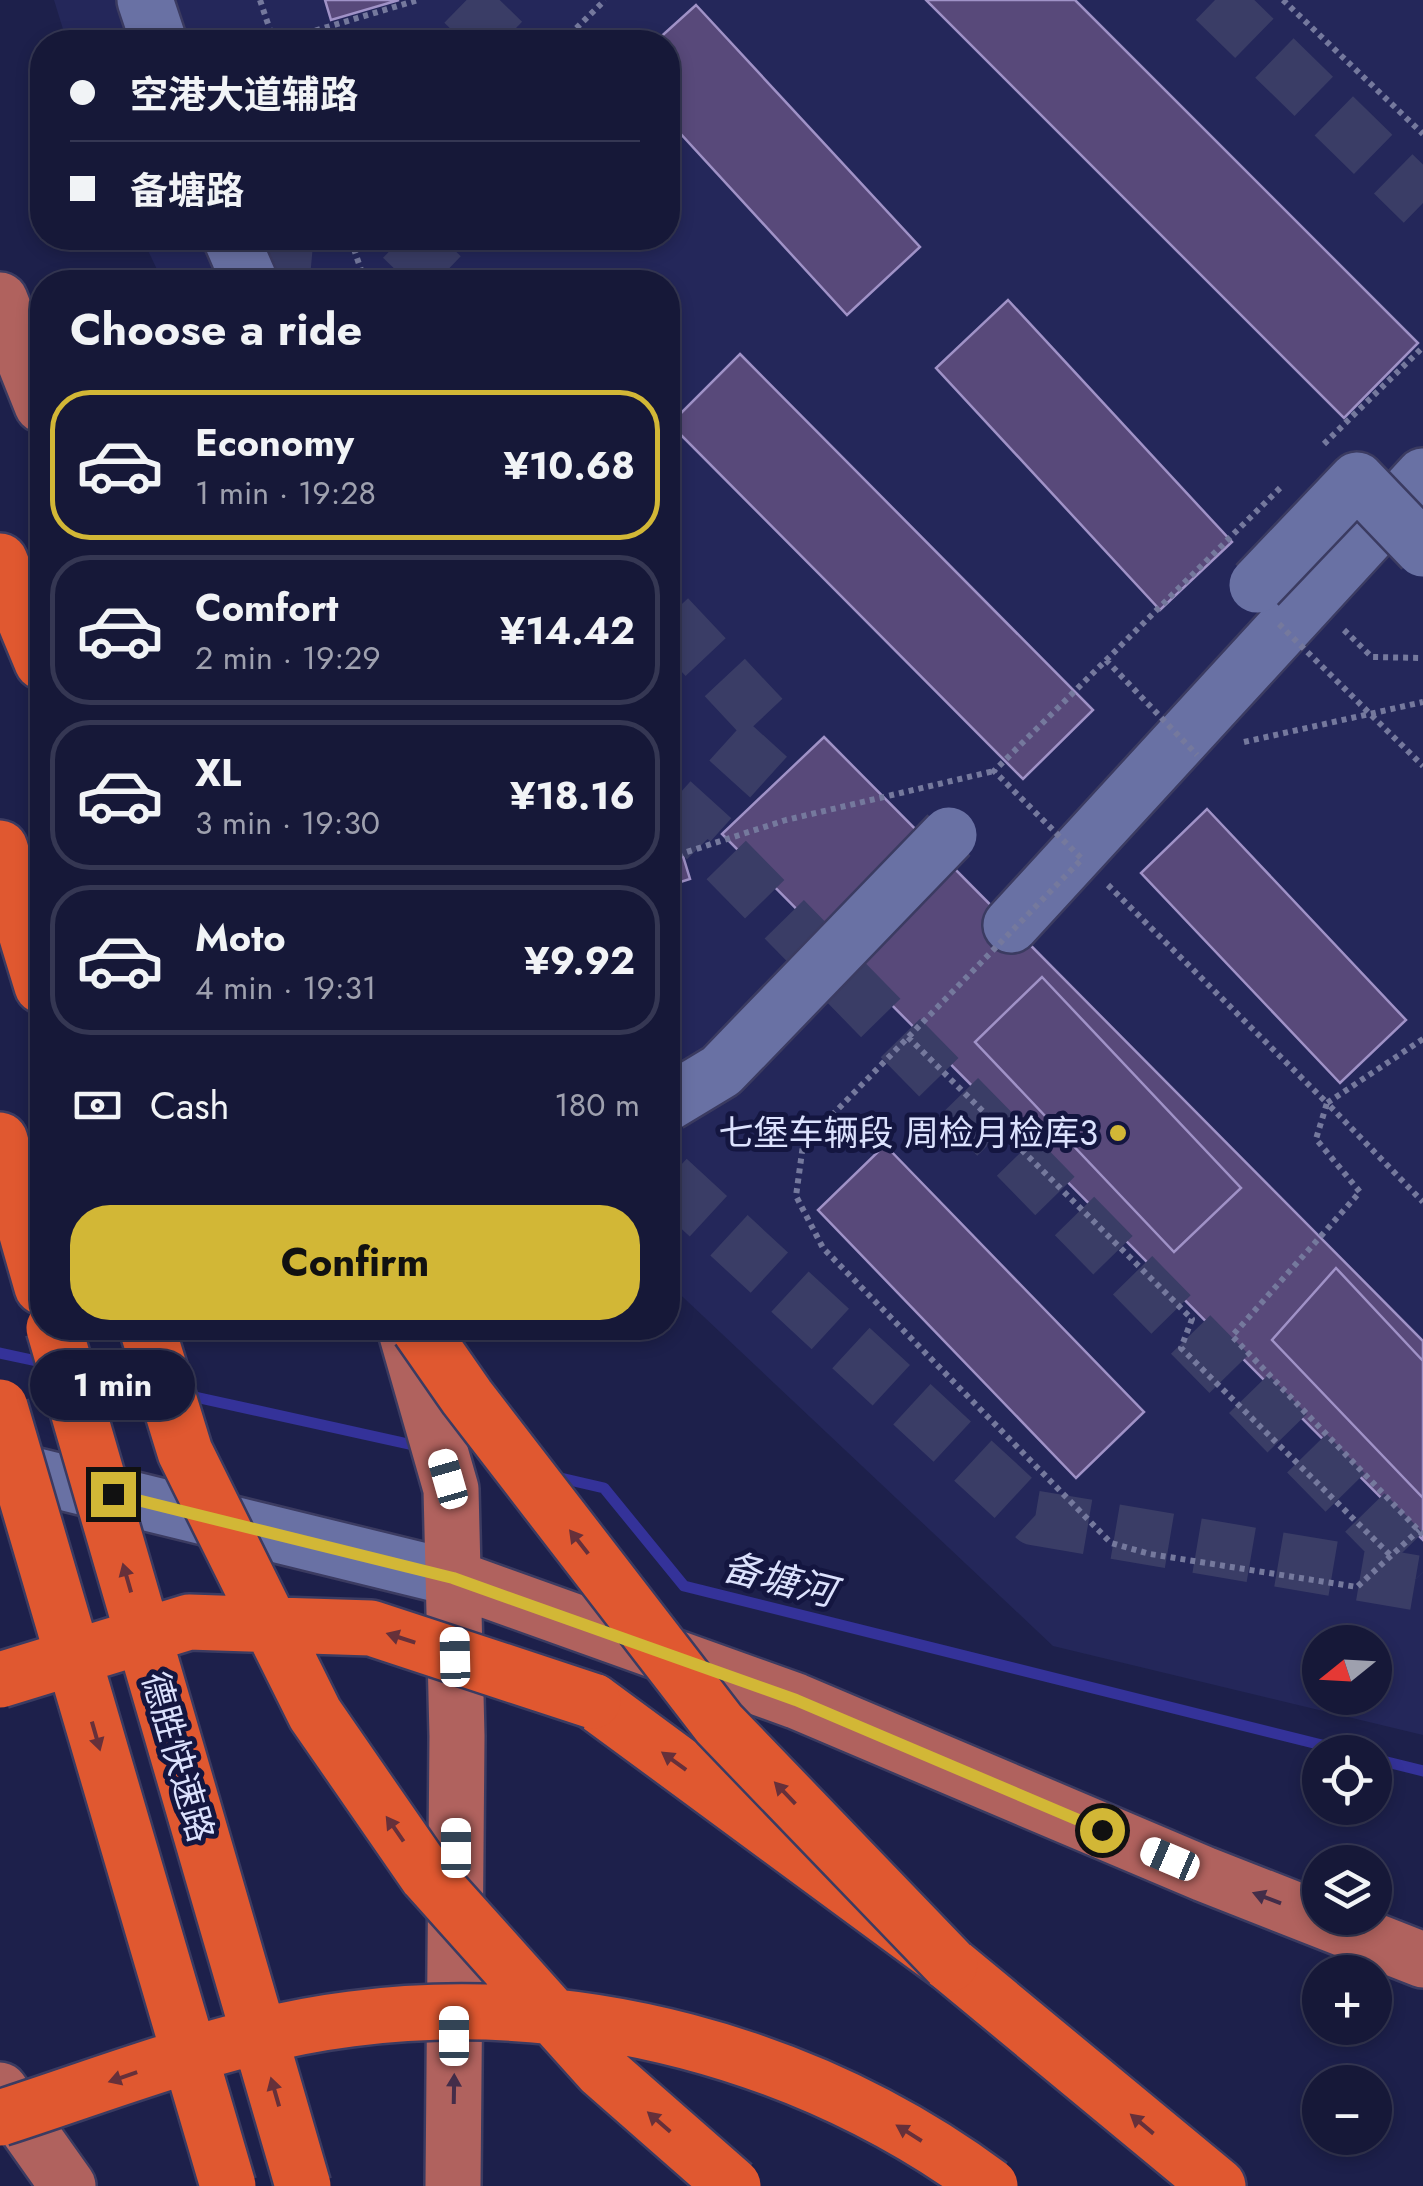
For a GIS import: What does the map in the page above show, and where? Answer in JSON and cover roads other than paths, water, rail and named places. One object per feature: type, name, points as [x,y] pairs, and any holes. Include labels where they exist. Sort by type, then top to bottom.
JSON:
[{"type":"highway","points":[[0,561],[30,633]]},
{"type":"highway","points":[[0,848],[30,947]]},
{"type":"highway","points":[[0,1140],[30,1245]]},
{"type":"highway","name":"德胜快速路","points":[[57,1340],[302,2186]]},
{"type":"highway","points":[[151,1340],[185,1452],[314,1714],[428,1876],[601,2070],[732,2186]]},
{"type":"highway","points":[[427,1340],[467,1398],[719,1724],[950,1964]]},
{"type":"highway","name":"德胜快速路","points":[[0,1407],[228,2186]]},
{"type":"highway","points":[[0,1680],[189,1622],[371,1628],[593,1701],[950,1964],[1218,2186]]},
{"type":"highway","points":[[0,2118],[170,2062],[294,2029],[353,2018],[504,2014],[664,2035],[731,2052],[882,2116],[990,2186]]},
{"type":"main road","points":[[0,300],[30,376]]},
{"type":"main road","points":[[408,1340],[448,1479],[457,1736],[453,2186]]},
{"type":"main road","points":[[453,1578],[796,1700],[1204,1874],[1423,1960]]},
{"type":"main road","points":[[0,2090],[68,2186]]},
{"type":"street","points":[[145,0],[155,30]]},
{"type":"street","points":[[1011,925],[1400,488],[1423,452]]},
{"type":"street","points":[[1250,590],[1357,480],[1400,488]]},
{"type":"street","points":[[1400,488],[1423,550]]},
{"type":"street","points":[[680,1096],[721,1071],[950,835]]},
{"type":"street","points":[[0,1467],[453,1578]]},
{"type":"waterway","name":"备塘河","points":[[0,1353],[46,1363]]},
{"type":"waterway","name":"备塘河","points":[[84,1372],[149,1386]]},
{"type":"waterway","name":"备塘河","points":[[186,1395],[422,1447]]},
{"type":"waterway","name":"备塘河","points":[[552,1476],[604,1488],[684,1586],[1302,1740]]},
{"type":"waterway","name":"备塘河","points":[[1392,1763],[1423,1771]]},
{"type":"tunnel","points":[[476,30],[505,0]]},
{"type":"tunnel","points":[[1215,0],[1423,203]]},
{"type":"tunnel","points":[[283,270],[285,250]]},
{"type":"tunnel","points":[[415,250],[435,270]]},
{"type":"tunnel","points":[[680,630],[774,730],[690,823],[1423,1572]]},
{"type":"tunnel","points":[[680,1190],[1035,1518],[1423,1584]]},
{"type":"place","name":"七堡车辆段 周检月检库3","points":[[1118,1133]]}]
